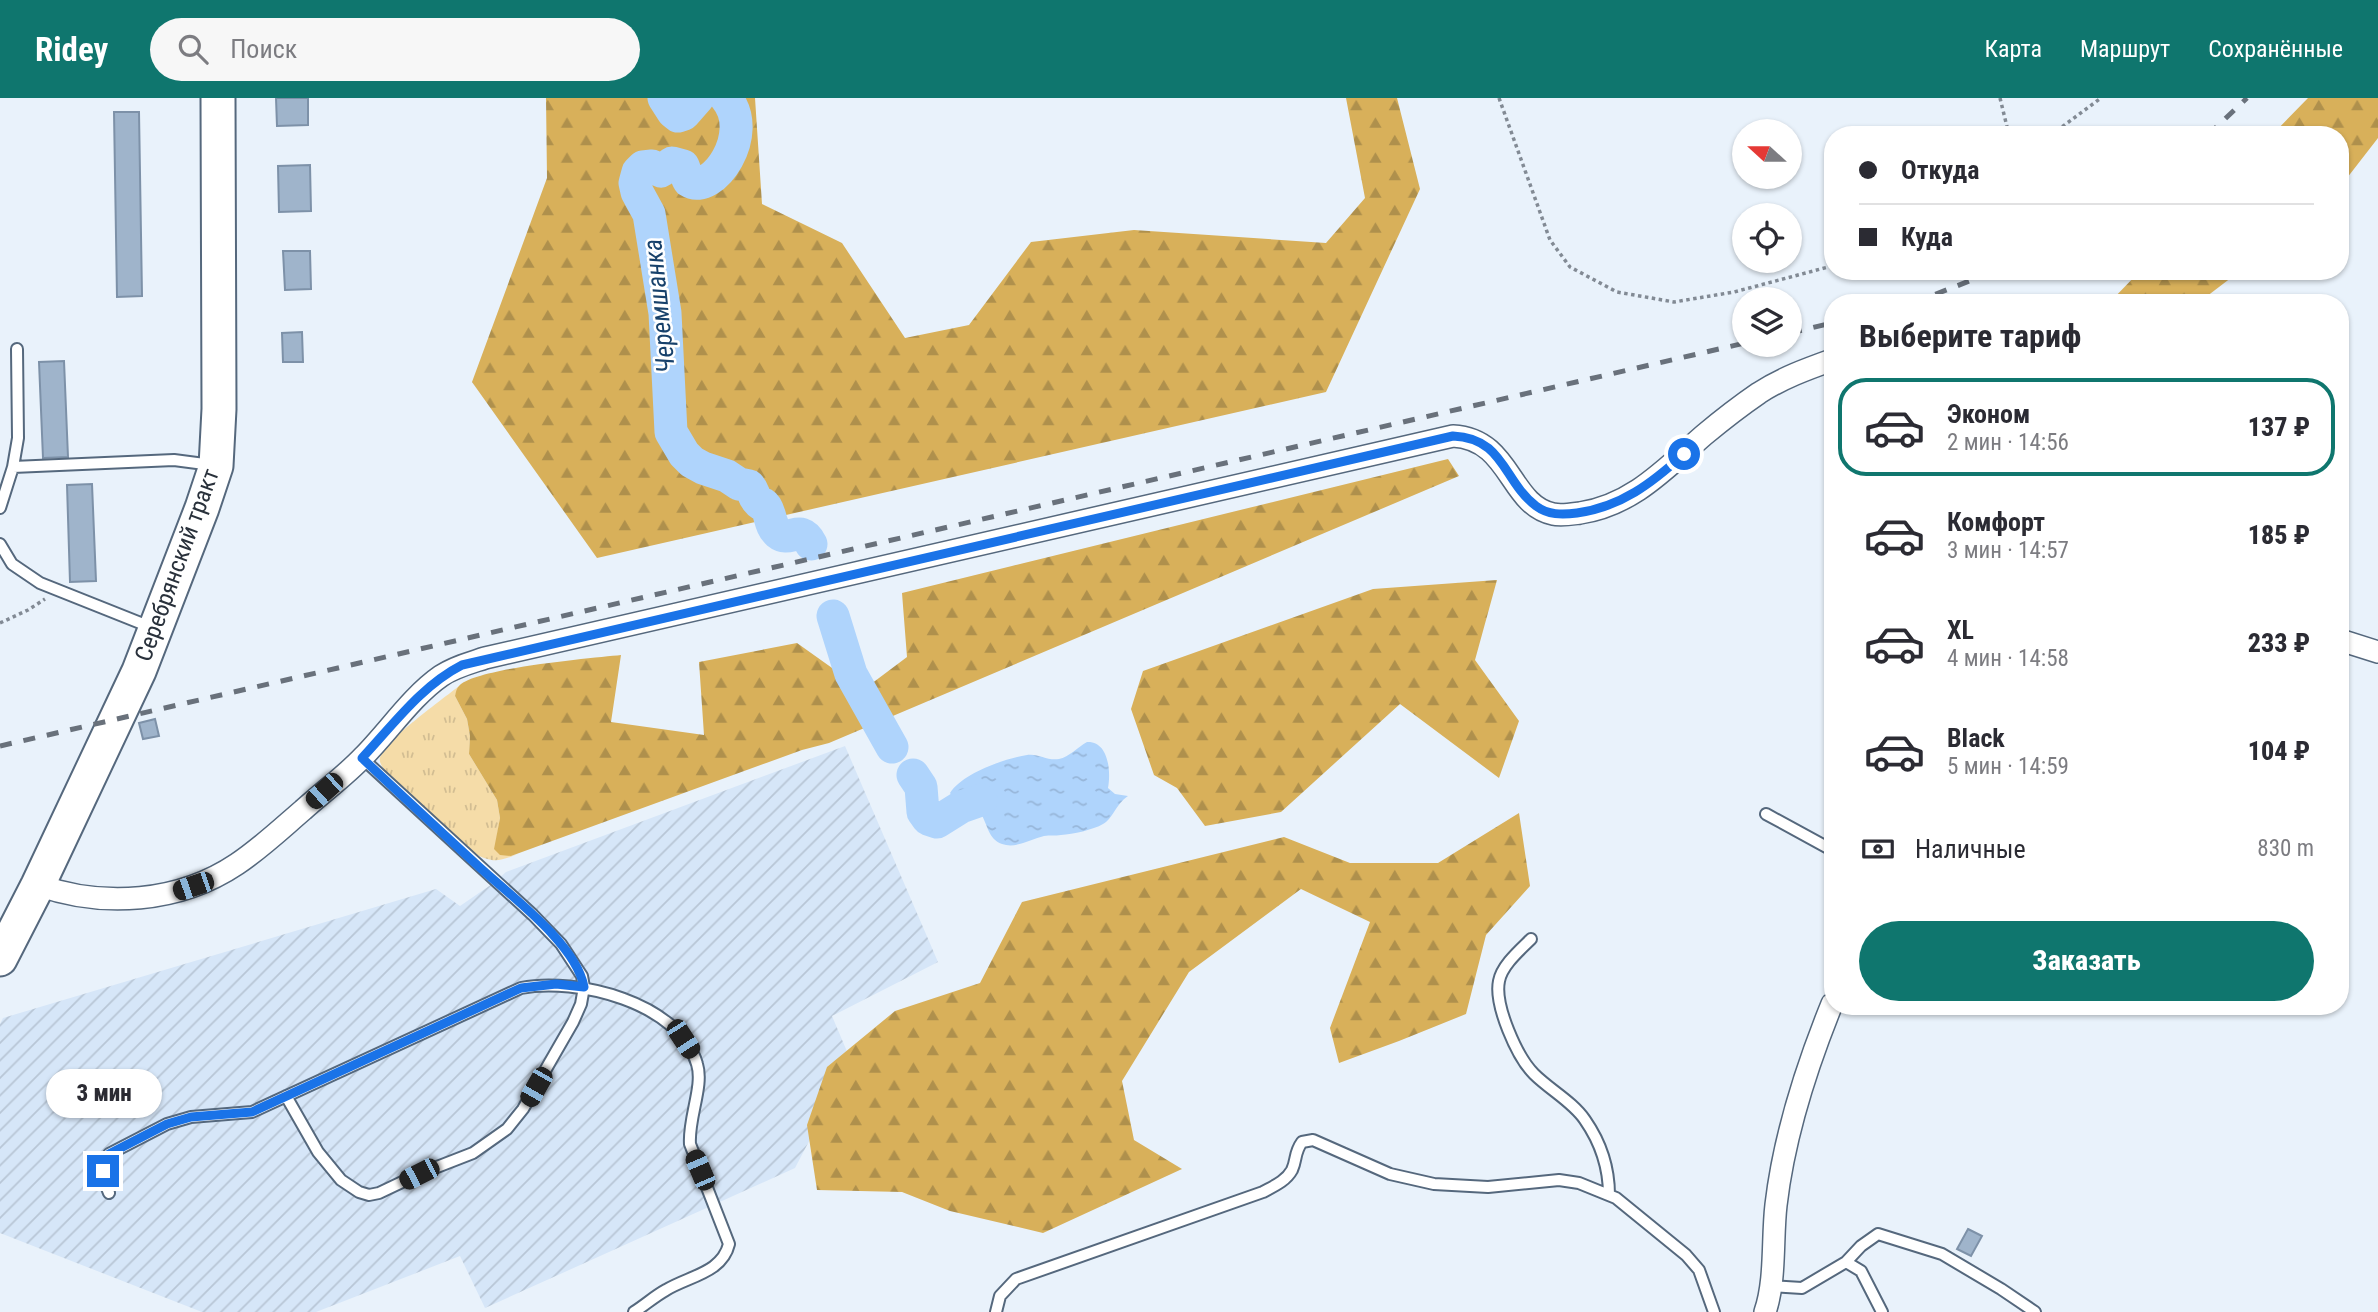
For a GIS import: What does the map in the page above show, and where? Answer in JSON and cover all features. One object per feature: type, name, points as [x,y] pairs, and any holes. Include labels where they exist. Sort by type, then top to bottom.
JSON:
[{"type":"main road","name":"Серебрянский тракт","points":[[0,959],[117,720],[155,629],[216,466],[219,409],[218,98]]},
{"type":"street","points":[[38,886],[75,896],[127,899],[177,891],[208,880],[237,864],[269,840],[362,758],[442,675],[485,658],[1453,436],[1465,436],[1479,441],[1494,454],[1525,496],[1537,507],[1553,514],[1594,511],[1621,501],[1642,489],[1664,473],[1704,435],[1762,391],[1794,374],[1824,363]]},
{"type":"street","points":[[2349,643],[2377,652]]},
{"type":"street","points":[[2349,652],[2377,652]]},
{"type":"street","points":[[1767,1311],[1776,1205],[1787,1139],[1795,1108],[1828,1015]]},
{"type":"lane","points":[[0,508],[13,467],[18,439],[17,349]]},
{"type":"lane","points":[[13,467],[174,460],[216,466]]},
{"type":"lane","points":[[0,544],[12,564],[40,583],[155,629]]},
{"type":"lane","points":[[286,1096],[318,1152],[341,1180],[359,1192],[369,1195],[379,1193],[473,1153],[507,1129],[523,1109],[581,1004],[584,987],[577,965],[561,944],[362,758]]},
{"type":"lane","points":[[1766,814],[1824,846]]},
{"type":"lane","points":[[1531,939],[1511,960],[1499,980],[1500,1005],[1518,1052],[1532,1073],[1584,1118],[1601,1149],[1609,1176],[1609,1195]]},
{"type":"lane","points":[[109,1193],[103,1180],[105,1161],[109,1154],[167,1124],[191,1117],[252,1112],[521,988],[556,984],[584,987],[615,995],[647,1009],[672,1027],[697,1062],[699,1082],[689,1129],[690,1143],[729,1244],[726,1257],[713,1268],[667,1289],[634,1312]]},
{"type":"lane","points":[[996,1312],[1000,1296],[1016,1279],[1263,1192],[1281,1182],[1291,1171],[1295,1151],[1302,1142],[1313,1140],[1390,1174],[1434,1184],[1488,1187],[1559,1180],[1578,1183],[1609,1195],[1637,1213],[1686,1255],[1699,1270],[1714,1312]]},
{"type":"lane","points":[[1771,1286],[1802,1288],[1846,1262],[1861,1246],[1878,1234],[1942,1254],[2035,1312]]},
{"type":"lane","points":[[1846,1262],[1861,1271],[1882,1312]]},
{"type":"path","points":[[1499,98],[1550,240],[1570,267],[1617,292],[1674,302],[1734,292],[1824,268]]},
{"type":"path","points":[[2000,98],[2007,126]]},
{"type":"path","points":[[2063,126],[2101,98]]},
{"type":"path","points":[[0,623],[28,610],[58,590]]},
{"type":"shaded area","points":[[845,746],[938,962],[832,1016],[851,1061],[795,1168],[485,1308],[460,1256],[316,1312],[202,1312],[0,1233],[0,1024],[3,1018],[436,889],[460,906],[506,872]]},
{"type":"green space","points":[[546,98],[755,98],[762,204],[842,243],[905,338],[969,325],[1031,242],[1134,230],[1326,243],[1365,198],[1346,98],[1397,98],[1420,189],[1326,392],[597,558],[472,382],[547,178]]},
{"type":"green space","points":[[2308,98],[2378,98],[2378,138],[2349,175],[2349,126],[2281,126]]},
{"type":"green space","points":[[2131,280],[2228,280],[2210,294],[2118,294]]},
{"type":"green space","points":[[1448,459],[1459,476],[829,743],[802,750],[511,856],[500,855],[494,849],[500,818],[497,800],[469,754],[467,719],[455,696],[459,686],[469,680],[509,669],[621,655],[611,722],[704,735],[699,662],[797,643],[863,690],[907,657],[902,593]]},
{"type":"green space","points":[[1497,580],[1475,660],[1519,721],[1499,778],[1400,704],[1281,812],[1205,826],[1177,788],[1154,775],[1131,709],[1143,671],[1373,589]]},
{"type":"green space","points":[[459,686],[455,696],[467,719],[469,754],[497,800],[500,818],[495,849],[511,856],[518,854],[505,859],[491,860],[473,853],[384,770],[380,762],[381,755],[393,739]]},
{"type":"green space","points":[[1519,813],[1530,886],[1486,935],[1466,1014],[1339,1063],[1330,1028],[1370,922],[1301,889],[1189,972],[1122,1081],[1134,1140],[1182,1169],[1043,1233],[950,1211],[902,1192],[817,1190],[807,1125],[827,1067],[895,1011],[980,983],[1022,902],[1284,837],[1350,863],[1438,863]]},
{"type":"water","points":[[1087,742],[1094,743],[1104,752],[1109,774],[1108,788],[1115,794],[1128,796],[1106,822],[1094,828],[1071,834],[1044,836],[1018,844],[1002,844],[991,835],[981,814],[963,811],[950,793],[964,779],[996,764],[1031,755],[1059,759]]},
{"type":"building","points":[[276,98],[308,98],[308,125],[277,126]]},
{"type":"building","points":[[114,112],[139,112],[142,296],[117,297]]},
{"type":"building","points":[[310,165],[311,211],[279,212],[278,166]]},
{"type":"building","points":[[283,251],[310,251],[311,289],[285,290]]},
{"type":"building","points":[[302,332],[303,362],[283,362],[282,333]]},
{"type":"building","points":[[64,361],[68,457],[43,458],[39,362]]},
{"type":"building","points":[[92,484],[96,581],[70,582],[67,485]]},
{"type":"building","points":[[155,719],[159,736],[143,739],[139,723]]},
{"type":"building","points":[[1968,1229],[1982,1236],[1971,1256],[1957,1249]]},
{"type":"waterway","name":"Черемшанка","points":[[664,98],[678,116],[684,114],[698,98]]},
{"type":"waterway","name":"Черемшанка","points":[[726,98],[734,113],[736,128],[734,144],[719,171],[698,183],[689,181],[683,166],[672,163],[661,171],[652,166],[643,167],[638,172],[635,183],[649,214],[665,313],[671,432],[692,462],[749,486],[760,503],[766,507],[778,533],[787,536],[803,535],[811,544]]},
{"type":"waterway","name":"Черемшанка","points":[[833,616],[851,674],[892,747]]},
{"type":"waterway","name":"Черемшанка","points":[[913,775],[921,787],[923,812],[928,819],[937,822],[961,807],[981,800]]},
{"type":"railway","points":[[2217,126],[2247,98]]},
{"type":"railway","points":[[1936,294],[1972,280]]},
{"type":"railway","points":[[1802,330],[1824,325]]},
{"type":"railway","points":[[0,746],[1732,346]]},
{"type":"route","points":[[103,1171],[109,1154],[167,1124],[191,1117],[252,1112],[521,988],[556,984],[584,987],[577,965],[533,915],[362,758],[427,688],[442,675],[462,665],[1453,436],[1465,436],[1479,441],[1494,454],[1525,496],[1537,507],[1553,514],[1594,511],[1621,501],[1664,473],[1684,454]]}]
